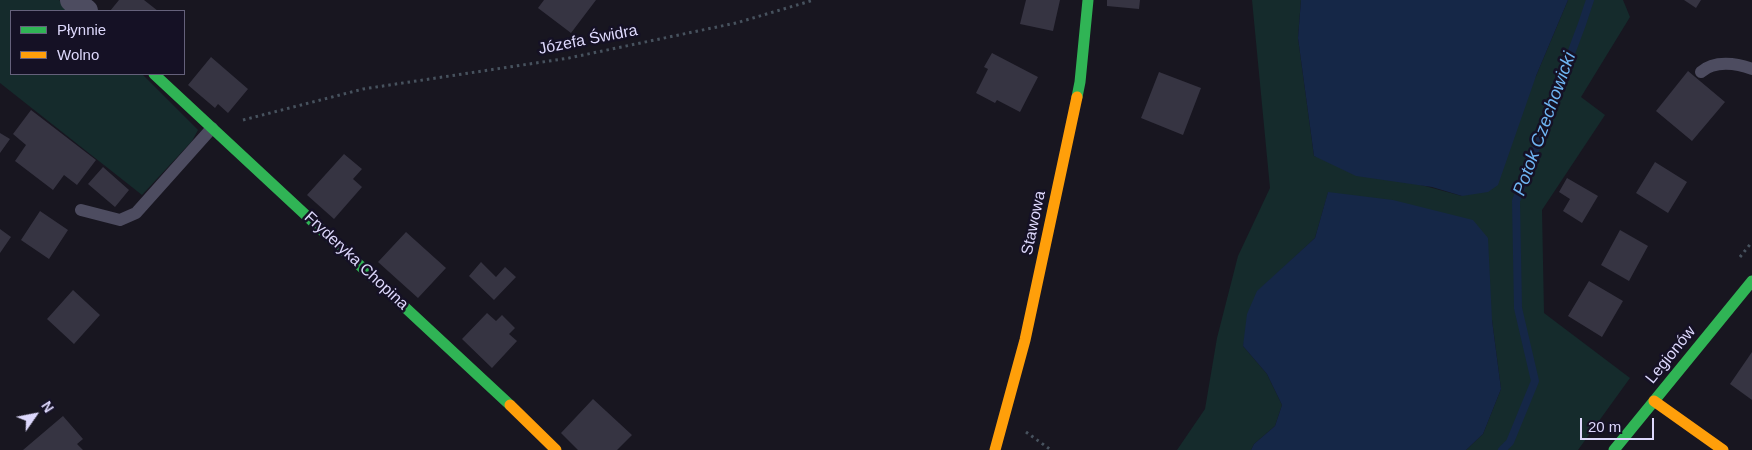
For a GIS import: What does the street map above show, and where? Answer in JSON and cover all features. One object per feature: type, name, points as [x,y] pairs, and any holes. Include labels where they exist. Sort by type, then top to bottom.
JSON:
[{"type":"street","points":[[72,0],[85,10]]},
{"type":"street","name":"Stawowa","points":[[995,450],[1025,340],[1080,82],[1088,0]]},
{"type":"street","name":"Fryderyka Chopina","points":[[155,75],[490,384],[556,450]]},
{"type":"street","name":"Legionów","points":[[1614,450],[1752,281]]},
{"type":"street","points":[[1654,401],[1723,450]]},
{"type":"lane","points":[[1701,72],[1706,68],[1726,63],[1752,69]]},
{"type":"lane","points":[[81,210],[120,220],[136,213],[212,128]]},
{"type":"path","name":"Józefa Świdra","points":[[212,128],[364,90],[569,58],[736,23],[814,0]]},
{"type":"green space","points":[[0,0],[59,0],[71,10],[10,10],[10,75],[143,75],[198,130],[192,141],[142,195],[0,83]]},
{"type":"green space","points":[[1252,0],[1301,0],[1298,38],[1314,156],[1462,196],[1536,76],[1568,0],[1623,0],[1630,17],[1581,97],[1605,115],[1542,210],[1544,313],[1630,378],[1578,450],[1466,450],[1483,434],[1501,389],[1492,320],[1328,193],[1315,238],[1258,291],[1243,346],[1267,374],[1282,405],[1275,426],[1254,444],[1251,450],[1177,450],[1205,409],[1217,338],[1238,256],[1270,188]]},
{"type":"water","points":[[1301,0],[1568,0],[1536,76],[1498,185],[1488,192],[1462,196],[1432,187],[1356,176],[1314,156],[1298,38]]},
{"type":"water","points":[[1328,192],[1393,200],[1473,220],[1488,238],[1492,320],[1501,389],[1483,434],[1466,450],[1251,450],[1254,444],[1275,426],[1282,405],[1267,374],[1243,346],[1247,314],[1257,291],[1315,238]]},
{"type":"building","points":[[119,0],[144,0],[157,10],[111,10]]},
{"type":"building","points":[[544,0],[596,0],[571,33],[538,8]]},
{"type":"building","points":[[1026,0],[1060,0],[1053,31],[1020,24]]},
{"type":"building","points":[[1107,0],[1140,0],[1139,9],[1107,6]]},
{"type":"building","points":[[1684,0],[1701,0],[1696,8]]},
{"type":"building","points":[[992,53],[1038,77],[1020,112],[997,100],[995,103],[976,93],[988,69],[984,67]]},
{"type":"building","points":[[211,57],[248,89],[228,113],[218,104],[215,108],[188,85]]},
{"type":"building","points":[[1688,71],[1725,102],[1692,141],[1656,111]]},
{"type":"building","points":[[1159,72],[1201,88],[1183,135],[1141,118]]},
{"type":"building","points":[[31,110],[96,160],[77,185],[64,175],[53,190],[15,161],[26,145],[13,134]]},
{"type":"building","points":[[0,133],[10,139],[0,153]]},
{"type":"building","points":[[344,154],[362,169],[353,179],[362,187],[334,219],[307,195]]},
{"type":"building","points":[[1655,162],[1687,182],[1668,213],[1636,193]]},
{"type":"building","points":[[103,167],[129,190],[115,207],[88,184]]},
{"type":"building","points":[[1567,178],[1598,196],[1582,223],[1563,211],[1570,199],[1559,192]]},
{"type":"building","points":[[40,211],[68,230],[49,259],[21,240]]},
{"type":"building","points":[[0,229],[11,237],[0,253]]},
{"type":"building","points":[[1620,230],[1648,246],[1629,281],[1601,265]]},
{"type":"building","points":[[406,232],[446,268],[418,298],[378,262]]},
{"type":"building","points":[[481,262],[496,277],[505,267],[516,277],[494,300],[469,276]]},
{"type":"building","points":[[1589,281],[1623,301],[1602,337],[1568,316]]},
{"type":"building","points":[[73,290],[100,315],[74,344],[47,319]]},
{"type":"building","points":[[487,313],[496,321],[502,315],[515,328],[509,334],[517,341],[492,368],[462,339]]},
{"type":"building","points":[[1752,352],[1752,400],[1730,384]]},
{"type":"building","points":[[593,399],[632,435],[617,450],[578,450],[561,433]]},
{"type":"building","points":[[63,416],[83,439],[77,444],[83,450],[23,450]]},
{"type":"waterway","name":"Potok Czechowicki","points":[[1502,450],[1510,442],[1535,381],[1518,308],[1516,201],[1590,0]]},
{"type":"traffic: fast","points":[[1077,97],[1088,0]]},
{"type":"traffic: fast","points":[[155,75],[510,405]]},
{"type":"traffic: fast","points":[[1614,450],[1752,281]]},
{"type":"traffic: slow","points":[[995,450],[1025,340],[1077,97]]},
{"type":"traffic: slow","points":[[1654,401],[1723,450]]},
{"type":"traffic: slow","points":[[510,405],[556,450]]}]
